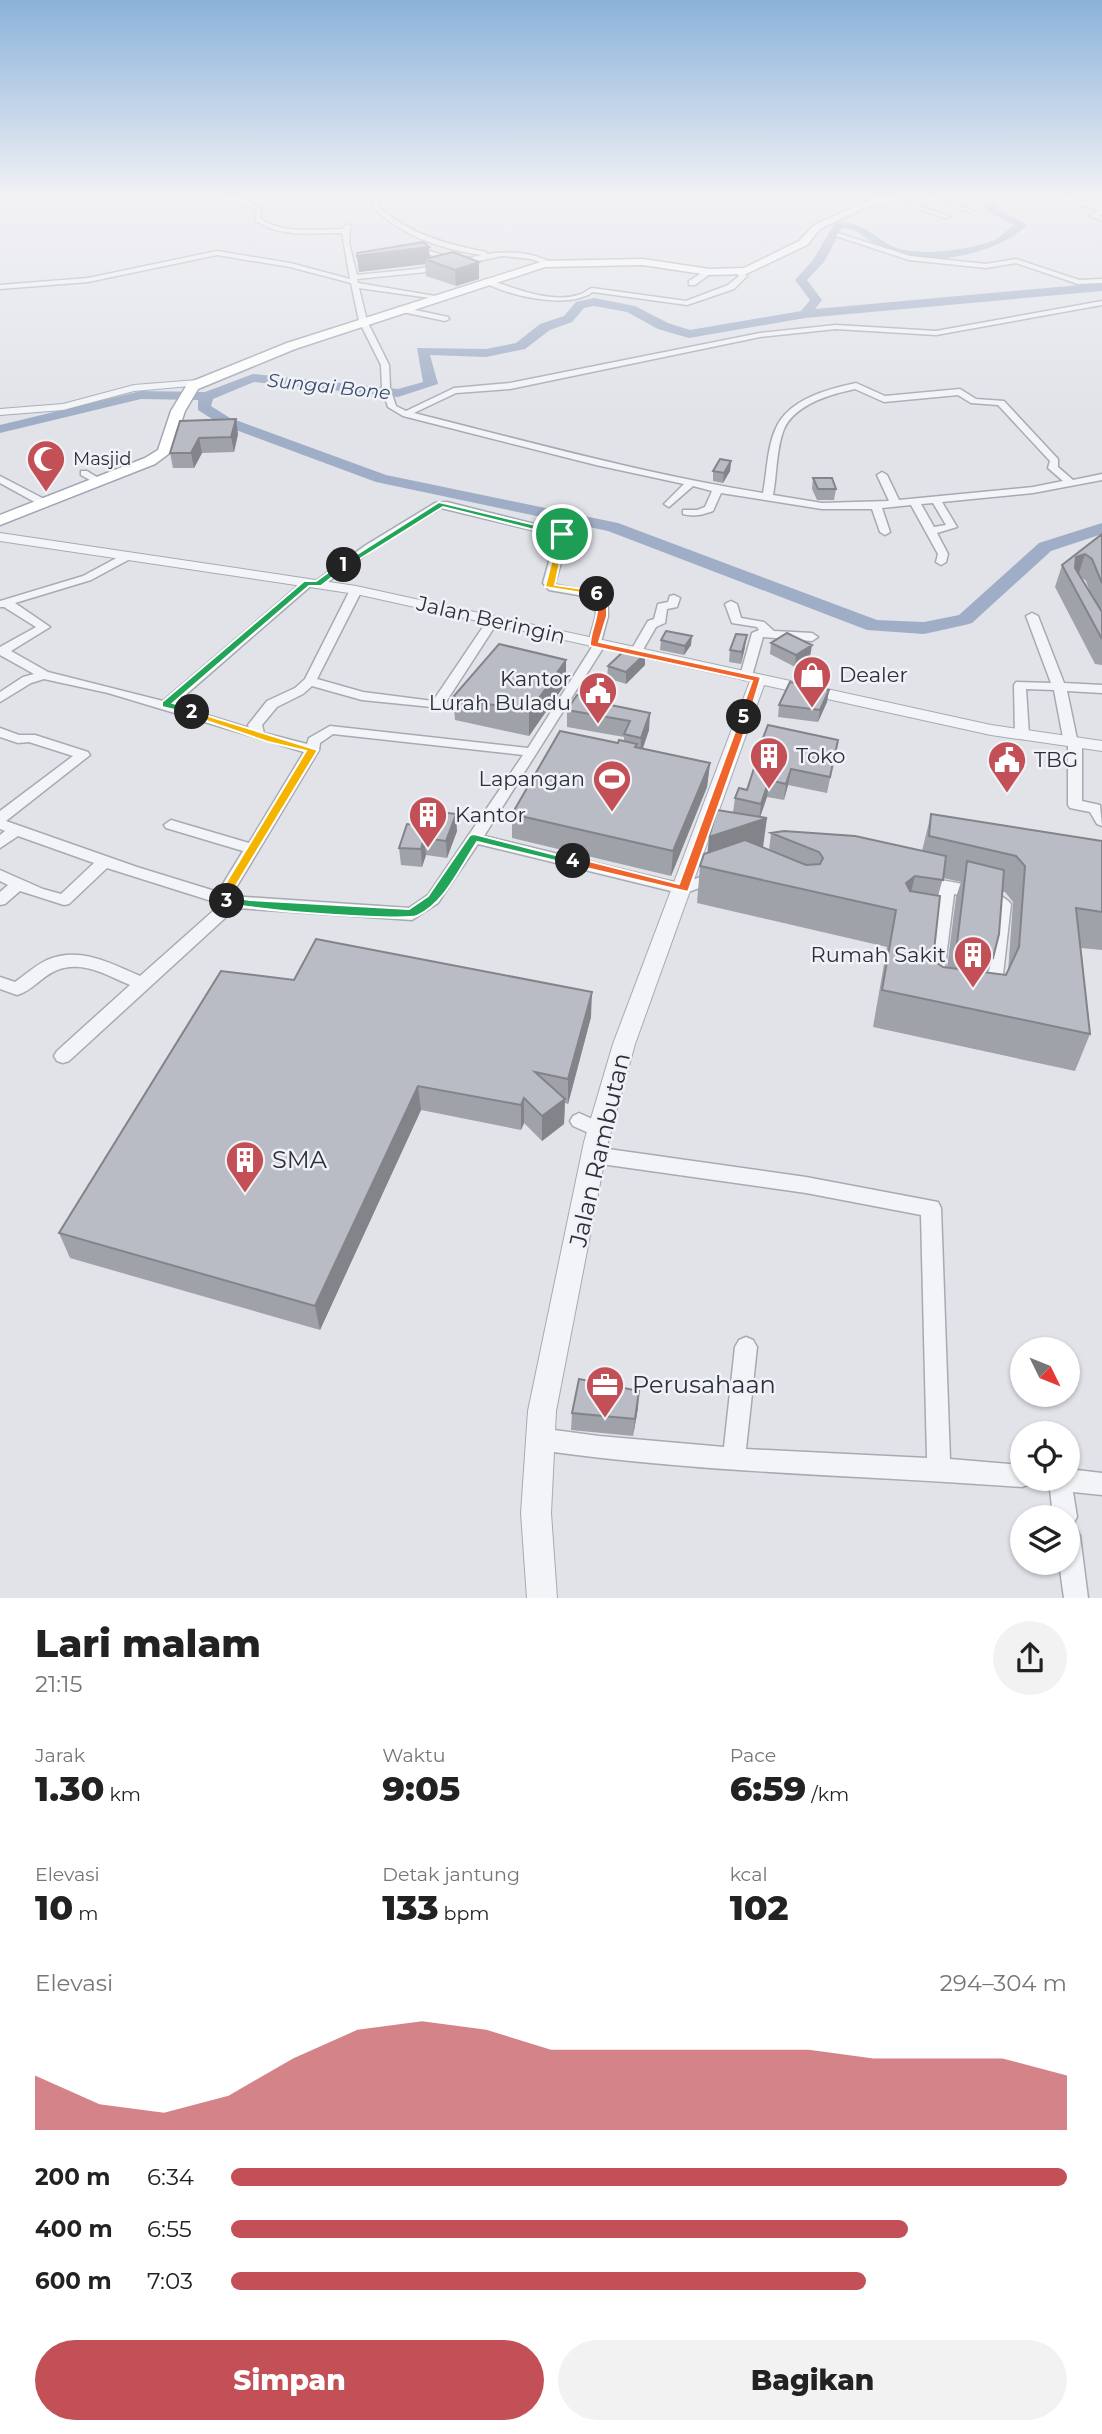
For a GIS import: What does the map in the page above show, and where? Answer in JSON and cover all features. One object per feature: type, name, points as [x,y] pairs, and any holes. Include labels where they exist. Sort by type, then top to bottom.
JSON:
[{"type":"main road","points":[[0,520],[139,467],[164,452],[180,406],[195,385],[363,321],[488,278],[525,270]]},
{"type":"main road","points":[[693,270],[738,272],[750,270]]},
{"type":"street","points":[[0,287],[88,280],[138,270]]},
{"type":"street","points":[[309,270],[437,297]]},
{"type":"street","points":[[352,270],[363,321],[386,367],[386,388],[390,401],[395,409],[406,414],[718,489],[822,506],[936,500],[1072,484],[1102,477]]},
{"type":"street","points":[[355,281],[424,270]]},
{"type":"street","points":[[1041,270],[1078,282],[1102,281]]},
{"type":"street","points":[[692,283],[709,272]]},
{"type":"street","points":[[488,278],[535,298],[547,295],[566,300],[587,295],[592,290],[687,303],[738,282],[743,275],[738,272]]},
{"type":"street","points":[[406,414],[454,391],[510,386],[760,335],[830,327],[929,334],[1102,303]]},
{"type":"street","points":[[401,309],[445,319]]},
{"type":"street","points":[[926,322],[949,332]]},
{"type":"street","points":[[0,412],[63,407],[134,388],[195,385]]},
{"type":"street","points":[[767,498],[778,434],[785,419],[811,402],[856,386],[884,399],[960,392],[974,401],[1003,404],[1055,461],[1053,468],[1072,484]]},
{"type":"street","points":[[84,473],[100,482]]},
{"type":"street","points":[[882,475],[895,503]]},
{"type":"street","points":[[0,479],[44,503]]},
{"type":"street","points":[[669,504],[691,483]]},
{"type":"street","points":[[687,512],[698,513],[709,509],[718,489]]},
{"type":"street","points":[[931,531],[952,527],[936,500]]},
{"type":"street","points":[[915,502],[943,554],[941,562]]},
{"type":"street","points":[[0,824],[228,901],[412,914],[433,900],[541,744],[596,645],[602,616],[599,594],[553,588],[549,583],[561,549],[562,534],[439,505],[313,583],[166,705]]},
{"type":"street","points":[[876,505],[884,532]]},
{"type":"street","name":"Jalan Beringin","points":[[0,537],[356,590],[596,645],[1022,735],[1102,746]]},
{"type":"street","points":[[3,604],[87,578],[126,556]]},
{"type":"street","points":[[258,735],[255,725],[261,714],[310,681],[356,590]]},
{"type":"street","points":[[636,652],[652,623],[659,624],[662,607],[673,605],[674,598]]},
{"type":"street","points":[[3,604],[44,627],[2,651],[44,675],[166,705],[312,750]]},
{"type":"street","points":[[731,604],[736,621],[760,624],[771,634]]},
{"type":"street","points":[[1032,615],[1059,686],[1073,743],[1075,805],[1095,808],[1102,821]]},
{"type":"street","points":[[310,681],[362,696],[437,705],[493,620]]},
{"type":"street","points":[[752,678],[758,633],[812,637]]},
{"type":"street","points":[[0,698],[27,680],[44,675]]},
{"type":"street","name":"Jalan Rambutan","points":[[542,1598],[536,1513],[539,1439],[549,1371],[594,1155],[590,1125],[683,889],[715,779],[752,678]]},
{"type":"street","points":[[1022,735],[1020,685],[1102,689]]},
{"type":"street","points":[[64,1056],[228,901],[253,849],[312,750],[314,741],[330,730],[541,744]]},
{"type":"street","points":[[0,732],[18,739],[30,737],[83,755],[0,818]]},
{"type":"street","points":[[171,825],[253,849]]},
{"type":"street","points":[[0,843],[16,830]]},
{"type":"street","points":[[474,838],[683,889],[726,873]]},
{"type":"street","points":[[0,876],[56,899],[67,900],[105,861]]},
{"type":"street","points":[[907,878],[999,899],[1003,904],[995,985],[990,1002],[983,1006]]},
{"type":"street","points":[[0,900],[19,884]]},
{"type":"street","points":[[946,999],[933,996],[936,926],[947,886]]},
{"type":"street","points":[[0,983],[18,989],[51,965],[88,960],[142,984]]},
{"type":"street","points":[[594,1155],[806,1185],[931,1208],[939,1469]]},
{"type":"street","points":[[734,1460],[746,1347]]},
{"type":"street","points":[[539,1439],[734,1460],[939,1469],[1010,1475]]},
{"type":"street","points":[[1080,1481],[1102,1484]]},
{"type":"street","points":[[1073,1575],[1076,1598]]},
{"type":"building","points":[[236,419],[231,437],[199,438],[191,453],[170,453],[180,421]]},
{"type":"building","points":[[720,459],[731,461],[724,473],[713,471]]},
{"type":"building","points":[[813,478],[832,478],[836,489],[818,489]]},
{"type":"building","points":[[1102,534],[1102,583],[1092,559],[1085,554],[1076,557],[1075,568],[1102,612],[1102,639],[1062,565]]},
{"type":"building","points":[[666,631],[692,636],[685,646],[661,640]]},
{"type":"building","points":[[787,633],[812,645],[796,655],[771,643]]},
{"type":"building","points":[[736,634],[747,635],[742,652],[730,650]]},
{"type":"building","points":[[499,644],[566,660],[529,712],[453,697]]},
{"type":"building","points":[[627,648],[645,654],[626,672],[608,666]]},
{"type":"building","points":[[790,682],[829,690],[820,710],[779,705]]},
{"type":"building","points":[[577,695],[593,698],[591,701],[650,713],[641,738],[624,734],[630,721],[567,710]]},
{"type":"building","points":[[768,725],[838,740],[830,777],[791,769],[786,784],[769,780],[761,804],[735,798],[739,788],[747,790],[756,762],[754,761]]},
{"type":"building","name":"Lapangan","points":[[560,731],[618,743],[619,740],[637,744],[635,747],[710,763],[673,851],[512,814]]},
{"type":"building","points":[[717,810],[767,818],[709,837]]},
{"type":"building","points":[[432,811],[456,814],[446,841],[424,838],[421,849],[399,848],[407,824],[426,826]]},
{"type":"building","points":[[931,814],[1102,841],[1102,912],[1076,908],[1090,1034],[882,990],[896,910],[700,866],[704,854],[745,840],[806,865],[820,864],[823,858],[819,852],[771,833],[784,831],[855,836],[946,856],[943,880],[915,876],[906,883],[910,891],[940,896],[933,960],[943,967],[1006,975],[1019,947],[1025,866],[1016,856],[929,836]]},
{"type":"building","points":[[967,861],[1004,870],[999,934],[993,958],[956,952]]},
{"type":"building","name":"SMA","points":[[316,939],[592,992],[568,1079],[535,1072],[565,1099],[542,1116],[524,1098],[521,1105],[418,1086],[315,1306],[59,1233],[221,971],[294,980]]},
{"type":"building","points":[[579,1379],[639,1391],[635,1419],[572,1413]]},
{"type":"waterway","points":[[805,314],[816,300],[801,280],[811,270]]},
{"type":"waterway","name":"Sungai Bone","points":[[805,314],[1102,287]]},
{"type":"waterway","name":"Sungai Bone","points":[[207,396],[253,378],[398,393],[431,384],[422,351],[486,353],[520,346],[545,327],[568,319],[580,305],[594,302],[631,309],[663,326],[689,334],[805,314]]},
{"type":"waterway","name":"Sungai Bone","points":[[0,429],[141,395],[207,396]]},
{"type":"waterway","points":[[207,396],[203,407],[225,421],[382,479],[612,527],[874,626],[924,628],[965,619],[1045,547],[1102,528]]},
{"type":"place","name":"Masjid","points":[[46,493]]},
{"type":"place","name":"Dealer","points":[[812,709]]},
{"type":"place","name":"Kantor Lurah Buladu","points":[[598,725]]},
{"type":"place","name":"Toko","points":[[769,790]]},
{"type":"place","name":"TBG","points":[[1007,794]]},
{"type":"place","name":"Lapangan","points":[[612,813]]},
{"type":"place","name":"Kantor","points":[[428,849]]},
{"type":"place","name":"Rumah Sakit","points":[[973,989]]},
{"type":"place","name":"SMA","points":[[245,1194]]},
{"type":"place","name":"Perusahaan","points":[[605,1419]]},
{"type":"route","points":[[439,505],[562,534],[564,537],[551,573],[550,587],[599,594],[602,600],[602,616],[594,644],[723,670],[758,680],[683,889],[474,838],[433,900],[412,914],[250,905],[222,899],[312,750],[272,740],[166,705],[307,583],[318,584],[370,547],[439,505]]}]
